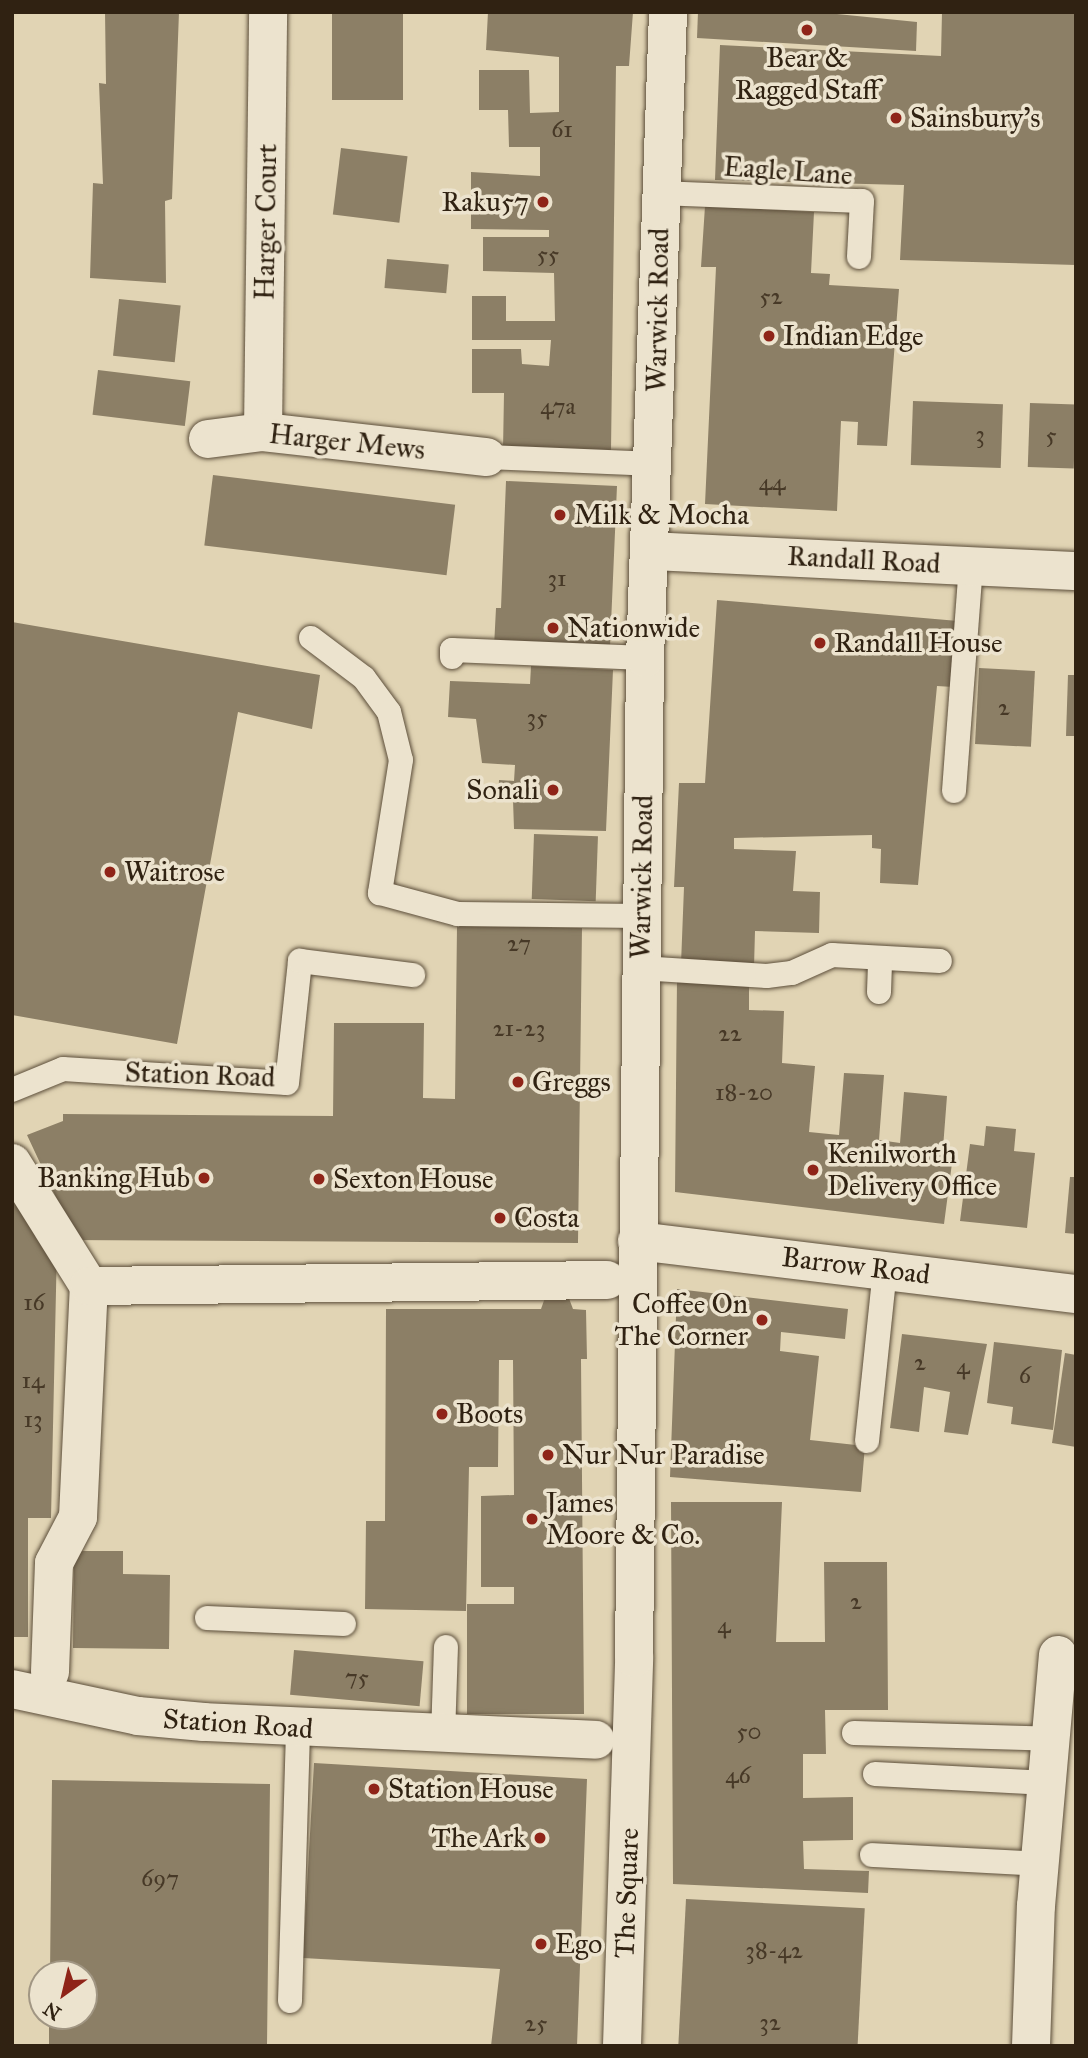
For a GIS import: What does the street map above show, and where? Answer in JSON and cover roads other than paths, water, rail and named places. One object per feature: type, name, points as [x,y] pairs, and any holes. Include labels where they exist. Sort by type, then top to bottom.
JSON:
[{"type":"street","name":"Harger Court","points":[[263,432],[268,12]]},
{"type":"street","name":"Warwick Road","points":[[614,1741],[637,1241],[645,658],[656,464],[659,193],[668,12]]},
{"type":"street","name":"Harger Mews","points":[[208,439],[263,432],[487,457]]},
{"type":"street","name":"Randall Road","points":[[652,551],[1076,571]]},
{"type":"street","points":[[12,1163],[89,1286],[78,1517],[54,1563],[50,1672]]},
{"type":"street","name":"Barrow Road","points":[[637,1241],[1076,1294]]},
{"type":"street","points":[[89,1286],[607,1280]]},
{"type":"street","points":[[1031,2046],[1041,1864],[1058,1655]]},
{"type":"street","name":"Station Road","points":[[12,1689],[138,1716],[298,1729],[614,1741]]},
{"type":"street","name":"The Square","points":[[614,1741],[622,2046]]},
{"type":"lane","name":"Eagle Lane","points":[[659,193],[862,201],[859,257]]},
{"type":"lane","points":[[487,457],[656,464]]},
{"type":"lane","points":[[954,791],[971,565]]},
{"type":"lane","points":[[311,638],[364,678],[392,724],[401,760],[380,892],[458,914],[641,916]]},
{"type":"lane","points":[[452,657],[452,650],[645,658]]},
{"type":"lane","points":[[640,968],[766,976],[792,974],[832,955],[940,961]]},
{"type":"lane","points":[[879,992],[880,958]]},
{"type":"lane","name":"Station Road","points":[[12,1090],[63,1069],[287,1083],[300,961],[413,975]]},
{"type":"lane","points":[[867,1441],[885,1270]]},
{"type":"lane","points":[[207,1618],[344,1624]]},
{"type":"lane","points":[[446,1647],[455,1737]]},
{"type":"lane","points":[[290,2001],[298,1729]]},
{"type":"lane","points":[[854,1733],[1051,1739]]},
{"type":"lane","points":[[875,1774],[1048,1783]]},
{"type":"lane","points":[[872,1855],[1041,1864]]},
{"type":"place","name":"Bear & Ragged Staff","points":[[807,30]]},
{"type":"place","name":"Sainsbury's","points":[[896,118]]},
{"type":"place","name":"Raku57","points":[[543,202]]},
{"type":"place","name":"Indian Edge","points":[[769,336]]},
{"type":"place","name":"Milk & Mocha","points":[[560,515]]},
{"type":"place","name":"Nationwide","points":[[553,628]]},
{"type":"place","name":"Randall House","points":[[820,643]]},
{"type":"place","name":"Sonali","points":[[553,790]]},
{"type":"place","name":"Waitrose","points":[[110,872]]},
{"type":"place","name":"Greggs","points":[[518,1082]]},
{"type":"place","name":"Kenilworth Delivery Office","points":[[813,1170]]},
{"type":"place","name":"Banking Hub","points":[[204,1178]]},
{"type":"place","name":"Sexton House","points":[[319,1179]]},
{"type":"place","name":"Costa","points":[[500,1218]]},
{"type":"place","name":"Coffee On The Corner","points":[[762,1320]]},
{"type":"place","name":"Boots","points":[[442,1414]]},
{"type":"place","name":"Nur Nur Paradise","points":[[548,1455]]},
{"type":"place","name":"James Moore & Co.","points":[[532,1519]]},
{"type":"place","name":"Station House","points":[[374,1789]]},
{"type":"place","name":"The Ark","points":[[540,1838]]},
{"type":"place","name":"Ego","points":[[541,1944]]}]
